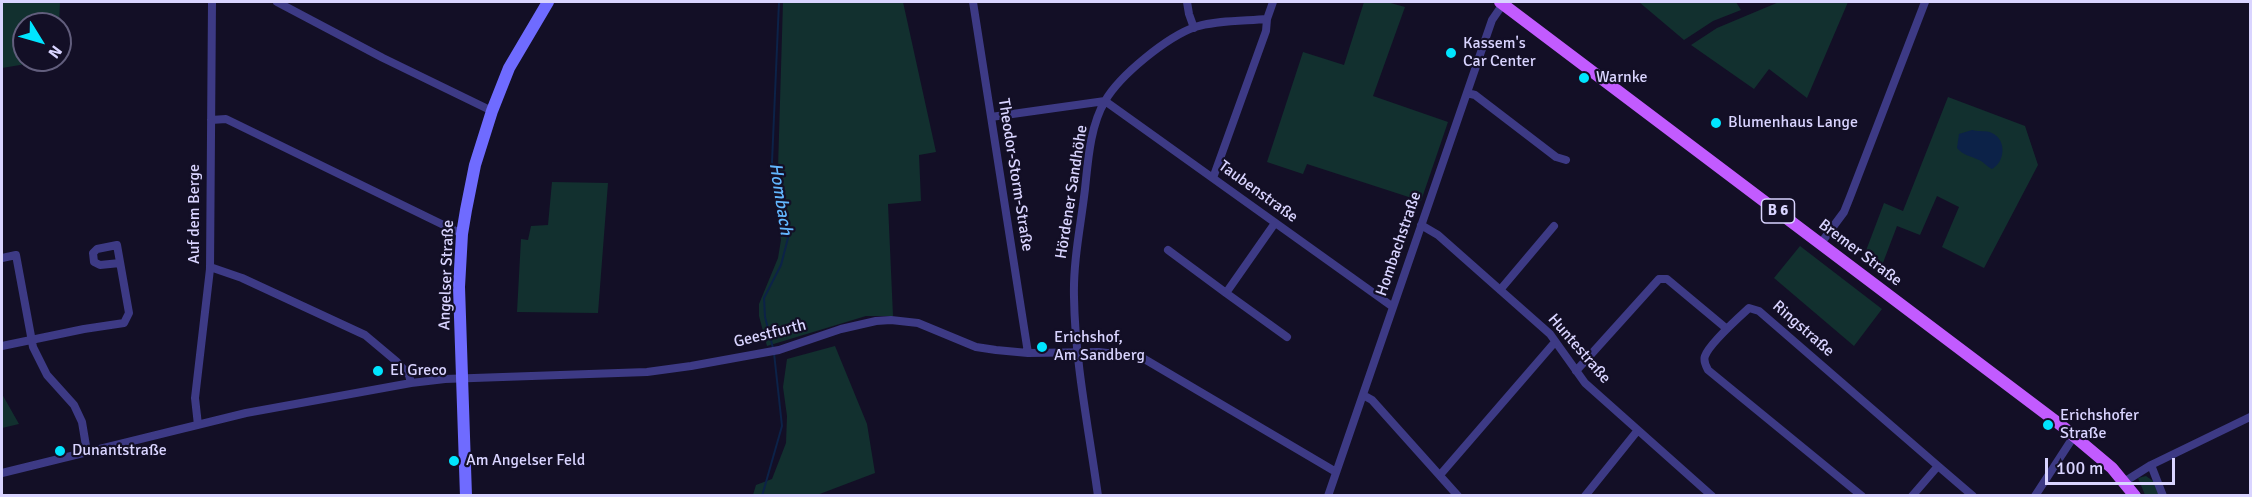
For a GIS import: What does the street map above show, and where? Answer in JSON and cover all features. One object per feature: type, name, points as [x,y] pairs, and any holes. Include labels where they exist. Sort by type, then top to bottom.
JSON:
[{"type":"main road","name":"Angelser Straße","points":[[466,495],[459,287],[462,234],[475,165],[492,111],[509,68],[548,2]]},
{"type":"main road","name":"Bremer Straße","points":[[1502,3],[2074,436],[2112,468],[2135,495]]},
{"type":"street","name":"Auf dem Berge","points":[[198,425],[195,398],[210,269],[212,2]]},
{"type":"street","points":[[277,2],[383,58],[492,111]]},
{"type":"street","name":"Theodor-Storm-Straße","points":[[973,2],[1028,353]]},
{"type":"street","points":[[1187,2],[1194,28]]},
{"type":"street","points":[[1214,178],[1266,31],[1267,19],[1273,2]]},
{"type":"street","points":[[1821,243],[1844,212],[1925,2]]},
{"type":"street","name":"Hombachstraße","points":[[1328,495],[1492,20],[1502,3]]},
{"type":"street","name":"Hördener Sandhöhe","points":[[1098,495],[1078,352],[1074,281],[1094,131],[1105,100],[1132,70],[1170,39],[1210,23],[1267,19]]},
{"type":"street","points":[[1467,93],[1475,95],[1556,157],[1566,160]]},
{"type":"street","points":[[991,117],[1105,100]]},
{"type":"street","name":"Taubenstraße","points":[[1105,100],[1393,308]]},
{"type":"street","points":[[211,120],[226,119],[462,234]]},
{"type":"street","points":[[1226,293],[1275,223]]},
{"type":"street","name":"Huntestraße","points":[[1421,225],[1438,235],[1550,334],[1584,383],[1712,495]]},
{"type":"street","points":[[1500,291],[1554,226]]},
{"type":"street","points":[[1168,250],[1287,337]]},
{"type":"street","points":[[2,258],[16,255],[33,347],[47,375],[74,405],[82,422],[87,452]]},
{"type":"street","points":[[2,346],[124,323],[129,313],[120,263]]},
{"type":"street","points":[[210,269],[242,278],[364,335],[396,361],[409,375],[411,383]]},
{"type":"street","points":[[1576,371],[1659,279],[1667,279],[1727,329]]},
{"type":"street","name":"Ringstraße","points":[[1862,495],[1708,370],[1704,363],[1705,355],[1749,308],[1759,311],[1973,495]]},
{"type":"street","name":"Geestfurth","points":[[463,378],[647,372],[775,351],[841,329],[891,320],[918,323],[976,346],[1028,353],[1078,352],[1141,357],[1336,472]]},
{"type":"street","points":[[1440,475],[1555,342]]},
{"type":"street","points":[[2,473],[246,413],[411,383],[463,378]]},
{"type":"street","points":[[1363,395],[1372,400],[1458,495]]},
{"type":"street","points":[[2124,482],[2151,465],[2250,417]]},
{"type":"street","points":[[1585,495],[1638,430]]},
{"type":"street","points":[[2035,495],[2074,436]]},
{"type":"street","points":[[2151,465],[2163,495]]},
{"type":"street","points":[[1912,495],[1938,466]]},
{"type":"green space","points":[[2,2],[60,2],[60,12],[12,12],[12,66],[2,68]]},
{"type":"green space","points":[[783,2],[903,2],[936,152],[919,155],[921,201],[888,204],[893,316],[866,316],[767,346],[759,316],[759,304],[778,258],[781,240],[777,216],[787,212],[778,168]]},
{"type":"green space","points":[[1364,2],[1387,2],[1405,7],[1373,96],[1448,122],[1421,201],[1307,164],[1303,174],[1267,162],[1303,52],[1344,65]]},
{"type":"green space","points":[[1639,2],[1736,2],[1741,10],[1713,21],[1684,40]]},
{"type":"green space","points":[[1779,2],[1848,2],[1807,98],[1769,69],[1754,89],[1691,45],[1717,28]]},
{"type":"green space","points":[[1948,97],[2025,126],[2038,165],[1984,268],[1942,247],[1959,207],[1937,196],[1920,235],[1897,226],[1881,268],[1864,256],[1884,203],[1903,211]]},
{"type":"green space","points":[[552,182],[608,183],[598,313],[517,312],[521,239],[528,240],[531,226],[548,225]]},
{"type":"green space","points":[[1800,246],[1882,309],[1854,346],[1774,278]]},
{"type":"green space","points":[[835,346],[867,424],[875,473],[817,495],[753,495],[756,485],[772,479],[786,443],[787,416],[783,387],[787,359]]},
{"type":"green space","points":[[2,394],[19,424],[2,428]]},
{"type":"green space","points":[[2146,476],[2153,481],[2159,495],[2145,495],[2138,478]]},
{"type":"water","points":[[1972,130],[1990,132],[2000,141],[2002,156],[1992,169],[1957,148],[1959,134]]},
{"type":"waterway","name":"Hombach","points":[[773,348],[765,317],[764,298],[781,265],[788,238],[772,162],[779,2]]},
{"type":"waterway","name":"Hombach","points":[[762,496],[782,426],[774,353]]},
{"type":"place","name":"Kassem's Car Center","points":[[1451,53]]},
{"type":"place","name":"Warnke","points":[[1584,78]]},
{"type":"place","name":"Blumenhaus Lange","points":[[1716,123]]},
{"type":"place","name":"Erichshof, Am Sandberg","points":[[1042,347]]},
{"type":"place","name":"El Greco","points":[[378,371]]},
{"type":"place","name":"Erichshofer Straße","points":[[2048,425]]},
{"type":"place","name":"Dunantstraße","points":[[60,451]]},
{"type":"place","name":"Am Angelser Feld","points":[[454,461]]}]
